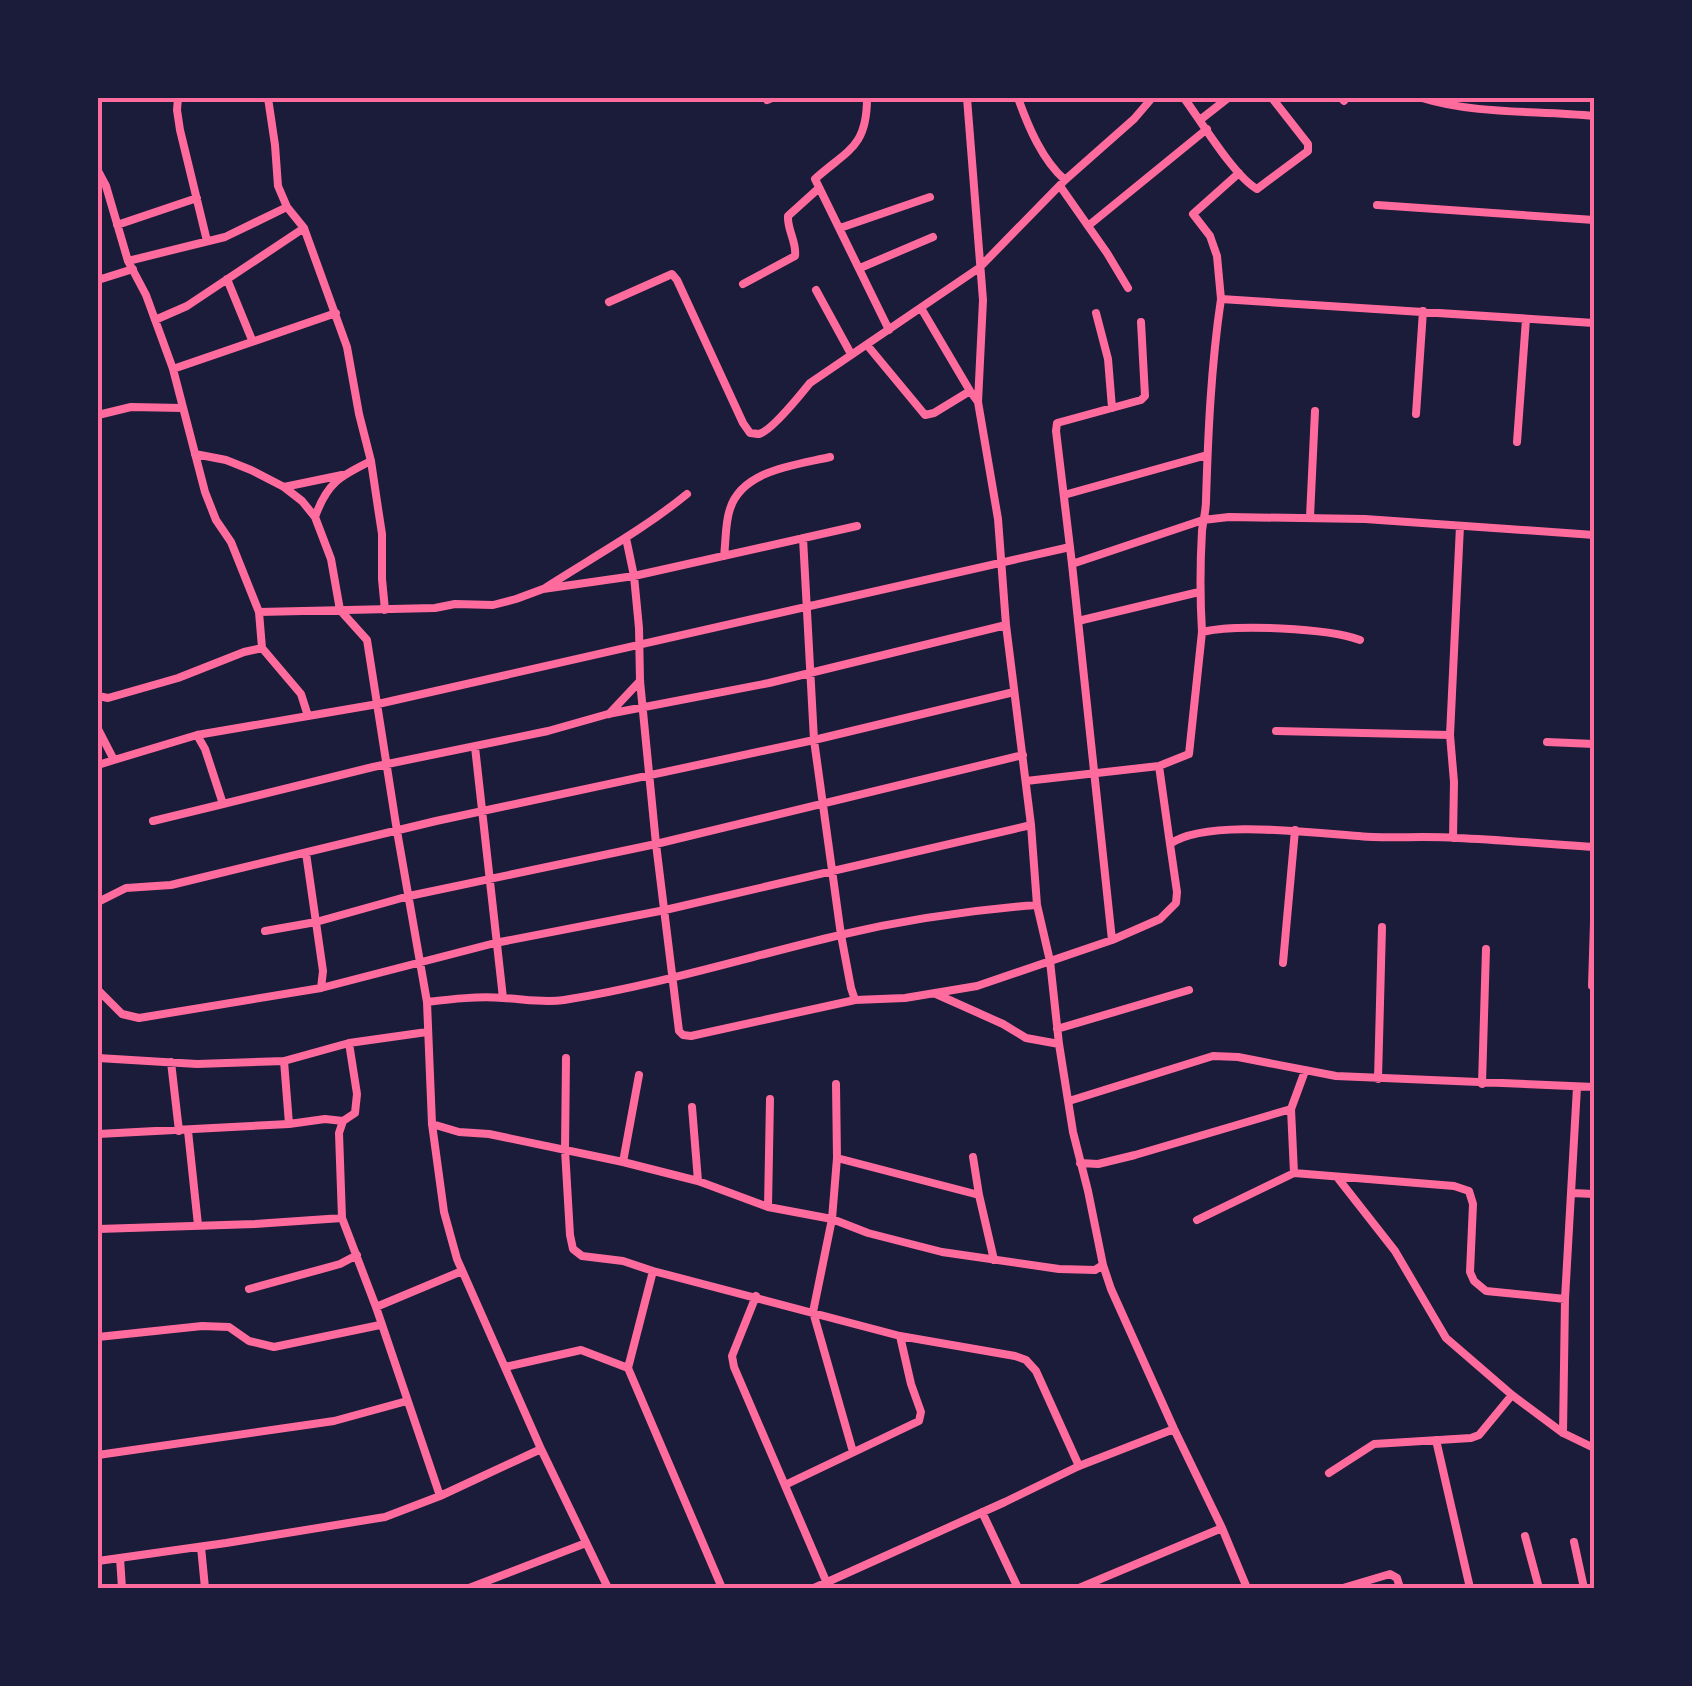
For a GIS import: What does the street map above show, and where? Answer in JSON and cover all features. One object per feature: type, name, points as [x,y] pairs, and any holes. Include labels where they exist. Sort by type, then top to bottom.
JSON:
[{"type":"street","points":[[178,98],[180,130],[208,241]]},
{"type":"street","points":[[268,98],[278,186],[287,208],[304,228],[347,347],[382,534],[384,610]]},
{"type":"street","points":[[867,98],[867,117],[860,136],[849,152],[815,178],[889,330]]},
{"type":"street","points":[[967,98],[983,300],[978,402],[998,519],[1037,906],[1050,961],[1072,1132],[1103,1265],[1247,1588]]},
{"type":"street","points":[[1018,98],[1040,146],[1128,288]]},
{"type":"street","points":[[609,302],[672,274],[750,433],[764,432],[810,383],[980,268],[1152,98]]},
{"type":"street","points":[[1184,98],[1240,173],[1257,189],[1308,151],[1308,144],[1272,98]]},
{"type":"street","points":[[1200,120],[1228,98]]},
{"type":"street","points":[[1422,98],[1485,109],[1594,116]]},
{"type":"street","points":[[1088,226],[1206,129]]},
{"type":"street","points":[[98,171],[130,265],[146,295],[173,369],[205,492],[216,520],[231,542],[259,612],[262,648],[301,694],[308,716]]},
{"type":"street","points":[[1026,781],[1159,766],[1189,754],[1202,632],[1203,520],[1220,300],[1217,256],[1210,236],[1193,214],[1240,173]]},
{"type":"street","points":[[743,284],[795,256],[788,216],[819,188]]},
{"type":"street","points":[[840,228],[930,197]]},
{"type":"street","points":[[118,225],[197,198]]},
{"type":"street","points":[[1377,205],[1594,220]]},
{"type":"street","points":[[98,280],[130,265],[225,236],[287,208]]},
{"type":"street","points":[[155,320],[188,306],[304,228]]},
{"type":"street","points":[[860,268],[933,236]]},
{"type":"street","points":[[227,279],[252,340]]},
{"type":"street","points":[[816,290],[851,354]]},
{"type":"street","points":[[1220,300],[1594,322]]},
{"type":"street","points":[[921,308],[978,402]]},
{"type":"street","points":[[1416,414],[1423,311]]},
{"type":"street","points":[[173,369],[336,312]]},
{"type":"street","points":[[1096,313],[1108,359],[1112,408]]},
{"type":"street","points":[[1516,442],[1526,319]]},
{"type":"street","points":[[1112,940],[1056,430],[1057,423],[1145,396],[1141,322]]},
{"type":"street","points":[[867,345],[925,415],[970,391]]},
{"type":"street","points":[[98,416],[131,407],[182,408]]},
{"type":"street","points":[[1310,517],[1315,411]]},
{"type":"street","points":[[195,454],[226,460],[284,487],[302,501],[315,517],[331,558],[340,610],[367,640],[427,1009],[432,1124],[444,1212],[462,1270],[608,1588]]},
{"type":"street","points":[[1064,495],[1207,455]]},
{"type":"street","points":[[724,556],[730,509],[739,491],[758,477],[830,457]]},
{"type":"street","points":[[284,487],[342,474],[371,460]]},
{"type":"street","points":[[315,517],[328,487],[342,474]]},
{"type":"street","points":[[543,590],[663,514],[687,494]]},
{"type":"street","points":[[1072,564],[1203,520],[1229,517],[1310,517],[1594,535]]},
{"type":"street","points":[[259,612],[493,604],[543,590],[634,576],[856,526]]},
{"type":"street","points":[[1454,838],[1450,734],[1460,526]]},
{"type":"street","points":[[626,538],[634,576],[656,844],[679,1030],[684,1035],[855,1000],[905,998],[977,986],[1112,940],[1160,919],[1176,903],[1177,892],[1159,766]]},
{"type":"street","points":[[804,538],[814,740],[841,935],[855,1000]]},
{"type":"street","points":[[98,765],[197,735],[378,704],[1070,547]]},
{"type":"street","points":[[1078,622],[1200,592]]},
{"type":"street","points":[[153,821],[373,767],[811,672],[1006,625]]},
{"type":"street","points":[[1202,632],[1242,628],[1342,634],[1360,640]]},
{"type":"street","points":[[98,696],[108,698],[178,678],[262,648]]},
{"type":"street","points":[[608,714],[640,681]]},
{"type":"street","points":[[98,902],[126,888],[170,885],[1014,692]]},
{"type":"street","points":[[98,729],[114,760]]},
{"type":"street","points":[[1276,731],[1450,734]]},
{"type":"street","points":[[197,735],[223,804]]},
{"type":"street","points":[[1547,742],[1594,744]]},
{"type":"street","points":[[475,747],[502,998]]},
{"type":"street","points":[[266,931],[823,806],[1023,756]]},
{"type":"street","points":[[98,990],[122,1014],[139,1018],[321,988],[496,944],[664,910],[1031,825]]},
{"type":"street","points":[[1170,844],[1191,834],[1216,831],[1295,830],[1594,847]]},
{"type":"street","points":[[1282,963],[1295,830]]},
{"type":"street","points":[[306,853],[323,970],[321,988]]},
{"type":"street","points":[[427,1009],[468,998],[561,1000],[672,979],[841,935],[997,908],[1037,906]]},
{"type":"street","points":[[1592,986],[1594,922]]},
{"type":"street","points":[[1378,1079],[1382,927]]},
{"type":"street","points":[[1482,1084],[1486,949]]},
{"type":"street","points":[[1057,1029],[1189,990]]},
{"type":"street","points":[[936,994],[1026,1038],[1059,1044]]},
{"type":"street","points":[[98,1058],[197,1064],[284,1061],[349,1043],[427,1032]]},
{"type":"street","points":[[349,1043],[358,1094],[355,1113],[343,1121],[339,1133],[342,1218],[440,1496]]},
{"type":"street","points":[[1069,1101],[1213,1056],[1238,1057],[1336,1076],[1594,1088]]},
{"type":"street","points":[[566,1058],[565,1150],[572,1248],[582,1256],[623,1260],[900,1336],[1026,1360],[1036,1371],[1079,1466]]},
{"type":"street","points":[[284,1061],[289,1124]]},
{"type":"street","points":[[171,1062],[198,1225]]},
{"type":"street","points":[[1294,1173],[1291,1110],[1305,1071]]},
{"type":"street","points":[[624,1162],[639,1075]]},
{"type":"street","points":[[836,1084],[838,1158],[832,1219],[813,1312],[852,1452]]},
{"type":"street","points":[[1564,1434],[1565,1298],[1577,1087]]},
{"type":"street","points":[[768,1206],[770,1099]]},
{"type":"street","points":[[692,1106],[698,1182]]},
{"type":"street","points":[[1081,1167],[1291,1110]]},
{"type":"street","points":[[98,1134],[289,1124],[324,1118],[343,1121]]},
{"type":"street","points":[[432,1124],[624,1162],[768,1206],[832,1219],[942,1252],[1059,1269],[1095,1270],[1103,1265]]},
{"type":"street","points":[[973,1156],[994,1260]]},
{"type":"street","points":[[838,1158],[978,1194]]},
{"type":"street","points":[[1197,1220],[1294,1173],[1454,1186],[1470,1190],[1473,1204],[1470,1272],[1474,1281],[1486,1290],[1565,1298]]},
{"type":"street","points":[[1337,1177],[1395,1251],[1446,1338],[1564,1434],[1594,1448]]},
{"type":"street","points":[[1572,1193],[1594,1194]]},
{"type":"street","points":[[98,1229],[342,1218]]},
{"type":"street","points":[[249,1289],[340,1264],[357,1255]]},
{"type":"street","points":[[376,1306],[462,1270]]},
{"type":"street","points":[[653,1271],[628,1368],[722,1588]]},
{"type":"street","points":[[756,1296],[732,1356],[734,1367],[828,1586]]},
{"type":"street","points":[[98,1337],[202,1326],[229,1328],[249,1341],[274,1347],[380,1325]]},
{"type":"street","points":[[785,1485],[919,1422],[922,1412],[900,1336]]},
{"type":"street","points":[[505,1367],[581,1350],[628,1368]]},
{"type":"street","points":[[1329,1473],[1374,1444],[1479,1435],[1512,1395]]},
{"type":"street","points":[[98,1455],[334,1421],[407,1401]]},
{"type":"street","points":[[814,1588],[828,1586],[1079,1466],[1174,1429]]},
{"type":"street","points":[[1436,1440],[1470,1588]]},
{"type":"street","points":[[98,1561],[385,1517],[541,1449]]},
{"type":"street","points":[[982,1512],[1018,1588]]},
{"type":"street","points":[[1080,1588],[1222,1528]]},
{"type":"street","points":[[1525,1536],[1540,1588]]},
{"type":"street","points":[[470,1588],[586,1542]]},
{"type":"street","points":[[1574,1542],[1584,1588]]},
{"type":"street","points":[[202,1547],[205,1588]]},
{"type":"street","points":[[120,1558],[122,1588]]},
{"type":"street","points":[[1343,1588],[1390,1574],[1397,1578],[1400,1588]]}]
